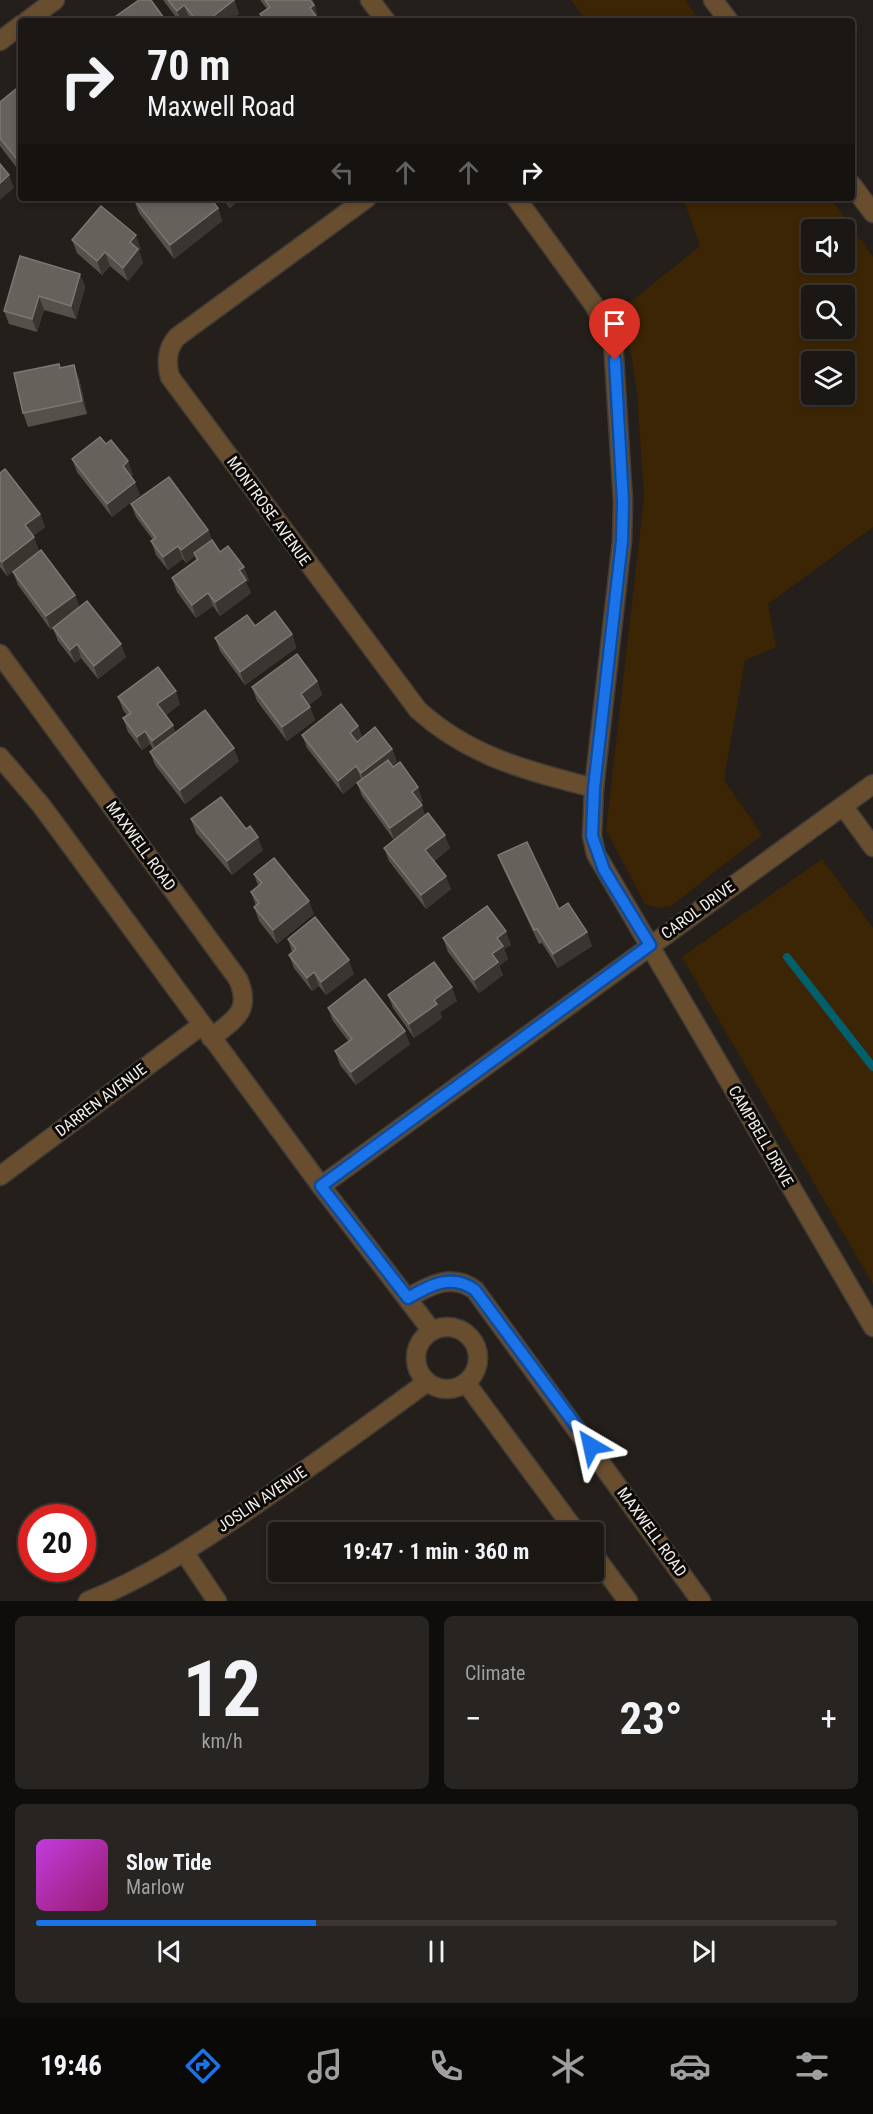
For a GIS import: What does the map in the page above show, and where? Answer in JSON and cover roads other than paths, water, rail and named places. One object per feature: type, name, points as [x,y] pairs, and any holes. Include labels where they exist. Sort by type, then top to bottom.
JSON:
[{"type":"street","points":[[31,18],[55,0]]},
{"type":"street","points":[[370,0],[384,18]]},
{"type":"street","points":[[713,0],[727,18]]},
{"type":"street","points":[[0,41],[18,27]]},
{"type":"street","points":[[855,189],[873,213]]},
{"type":"street","name":"MONTROSE AVENUE","points":[[363,201],[177,337],[170,349],[168,366],[170,377],[418,710],[465,746],[520,768],[594,788]]},
{"type":"street","name":"CAMPBELL DRIVE","points":[[518,201],[594,305],[613,341],[623,502],[622,541],[594,788],[592,836],[597,854],[873,1327]]},
{"type":"street","name":"MAXWELL ROAD","points":[[0,654],[238,978],[243,1003],[239,1015],[206,1031]]},
{"type":"street","points":[[0,757],[41,805],[321,1186],[432,1331]]},
{"type":"street","name":"CAROL DRIVE","points":[[321,1186],[873,784]]},
{"type":"street","points":[[843,806],[873,847]]},
{"type":"street","name":"DARREN AVENUE","points":[[0,1176],[206,1031]]},
{"type":"street","name":"MAXWELL ROAD","points":[[408,1298],[428,1286],[449,1281],[467,1284],[475,1290],[702,1601]]},
{"type":"street","points":[[444,1327],[458,1329],[473,1341],[478,1360],[474,1373],[466,1383],[446,1389],[427,1382],[419,1373],[416,1355],[419,1344],[432,1331],[444,1327]]},
{"type":"street","name":"JOSLIN AVENUE","points":[[88,1601],[140,1577],[184,1552],[299,1474],[427,1382]]},
{"type":"street","points":[[466,1383],[570,1522]]},
{"type":"street","points":[[184,1552],[217,1601]]},
{"type":"street","points":[[604,1569],[628,1601]]},
{"type":"waterway","points":[[787,957],[873,1067]]}]
